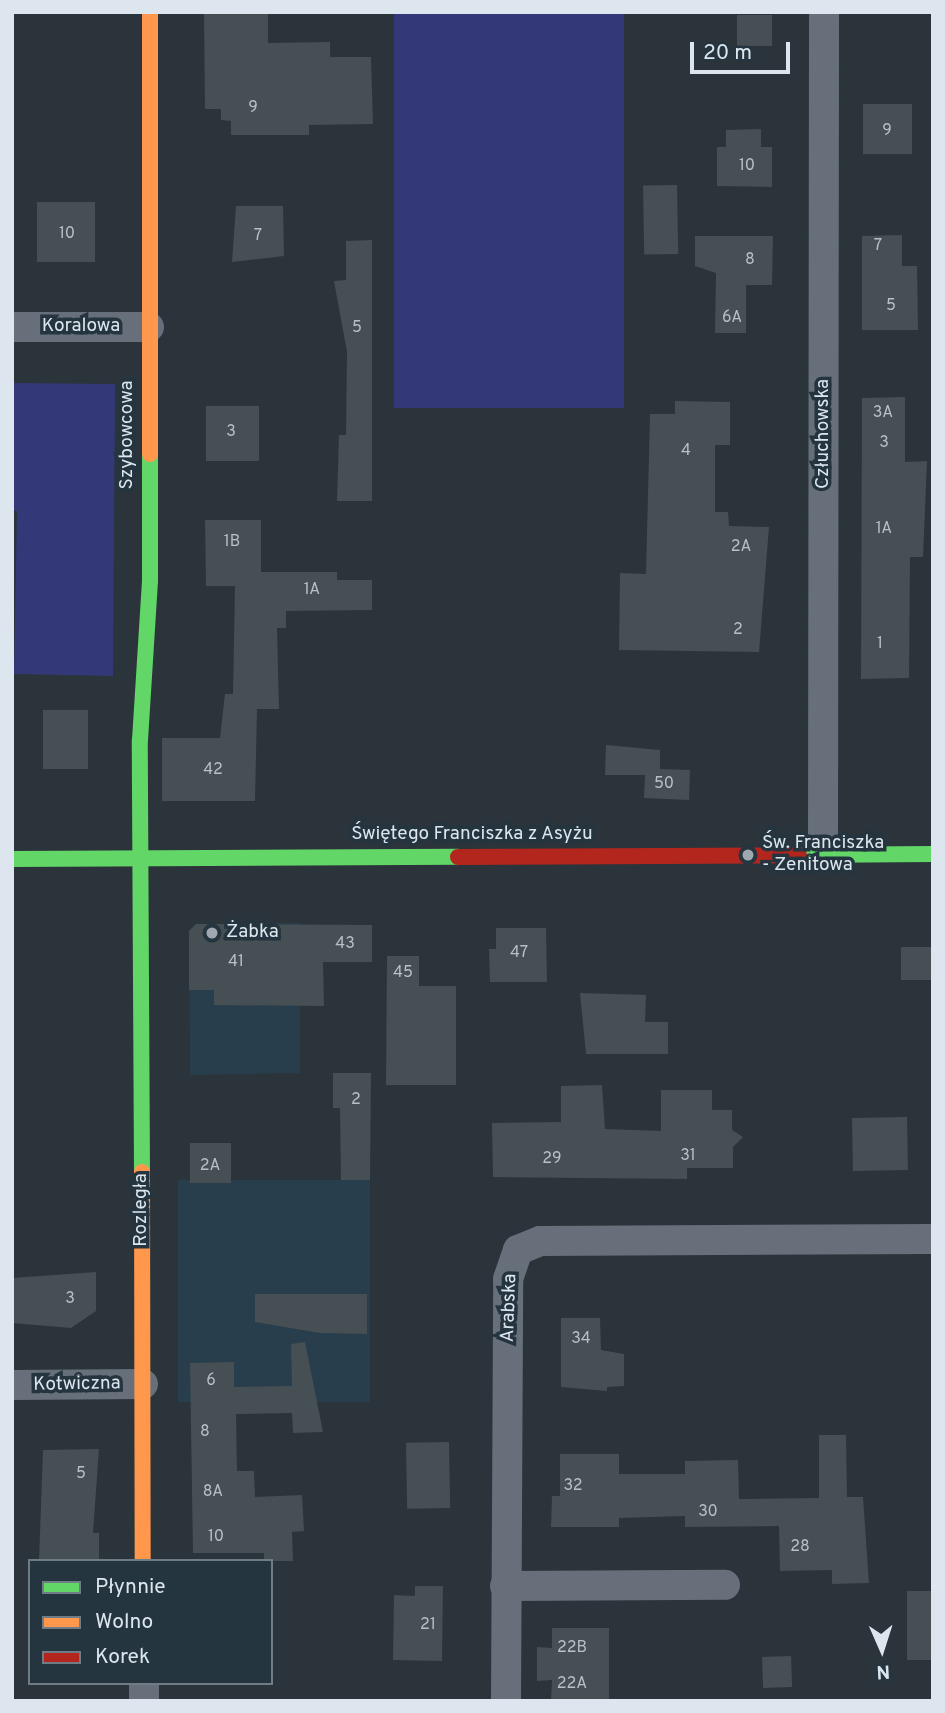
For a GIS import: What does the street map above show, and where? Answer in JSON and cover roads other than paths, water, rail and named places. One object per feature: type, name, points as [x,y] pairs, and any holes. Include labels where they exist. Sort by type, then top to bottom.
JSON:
[{"type":"street","name":"Szybowcowa","points":[[141,858],[141,724],[150,580],[150,12]]},
{"type":"street","name":"Człuchowska","points":[[823,855],[824,12]]},
{"type":"street","name":"Koralowa","points":[[12,327],[149,327]]},
{"type":"street","name":"Świętego Franciszka z Asyżu","points":[[12,859],[933,854]]},
{"type":"street","name":"Rozległa","points":[[141,858],[144,1559]]},
{"type":"street","name":"Arabska","points":[[506,1701],[508,1279],[518,1250],[540,1241],[933,1239]]},
{"type":"street","name":"Kotwiczna","points":[[12,1385],[143,1384]]},
{"type":"street","points":[[505,1586],[725,1585]]},
{"type":"place","name":"Św. Franciszka - Zenitowa","points":[[748,855]]},
{"type":"place","name":"Żabka","points":[[212,933]]}]
